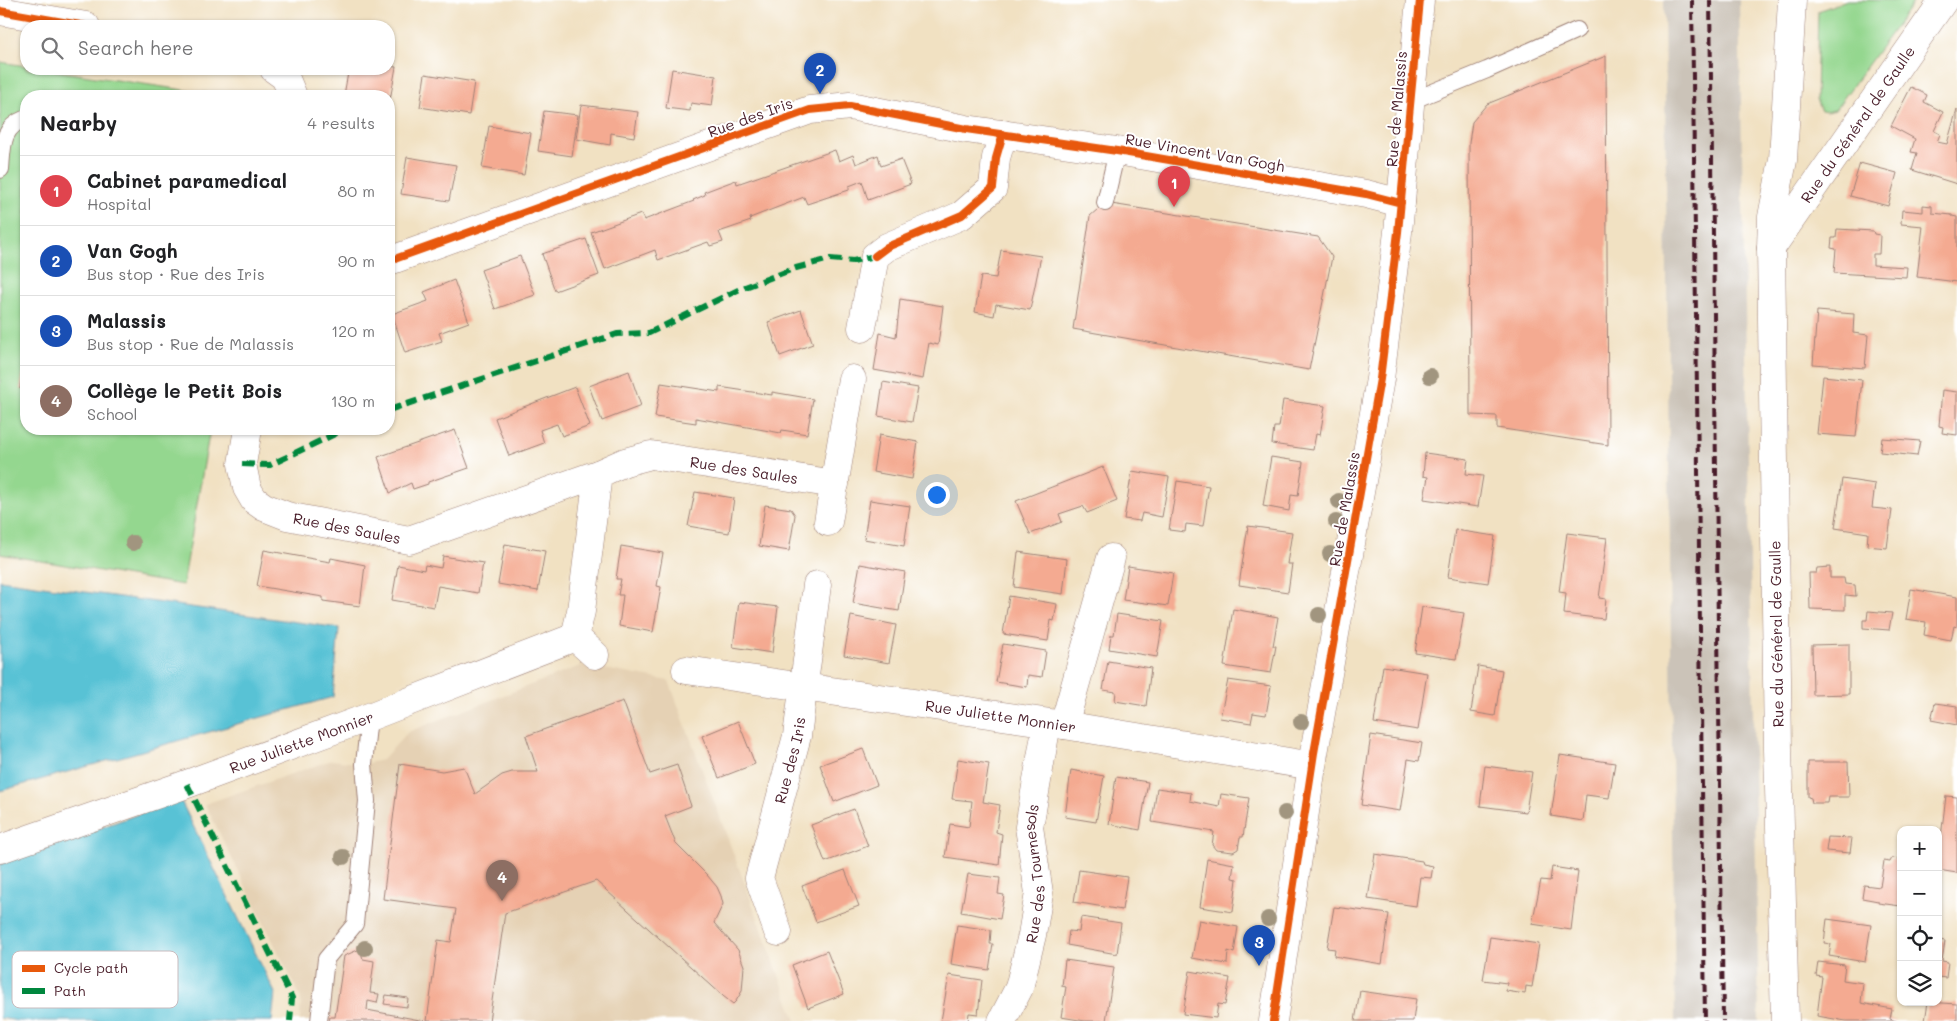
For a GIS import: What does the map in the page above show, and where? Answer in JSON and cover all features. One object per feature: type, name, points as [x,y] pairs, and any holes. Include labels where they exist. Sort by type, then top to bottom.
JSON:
[{"type":"street","name":"Rue de Malassis","points":[[1274,1021],[1313,766],[1376,404],[1401,203],[1420,0]]},
{"type":"street","name":"Rue du Général de Gaulle","points":[[1785,1021],[1778,749],[1771,248],[1772,217],[1783,160],[1792,0]]},
{"type":"street","name":"Rue du Général de Gaulle","points":[[1771,248],[1944,0]]},
{"type":"street","points":[[0,12],[49,20]]},
{"type":"street","points":[[282,75],[290,90]]},
{"type":"street","name":"Rue des Iris","points":[[395,259],[810,110],[850,106],[966,129],[1004,134]]},
{"type":"street","points":[[862,328],[875,256],[887,247],[962,215],[992,188],[996,158],[1004,134]]},
{"type":"street","name":"Rue Vincent Van Gogh","points":[[1004,134],[1116,151],[1366,194],[1401,203]]},
{"type":"street","points":[[828,522],[852,379]]},
{"type":"street","name":"Rue des Saules","points":[[247,435],[242,464],[247,488],[254,500],[264,507],[287,516],[409,540],[598,474],[624,462],[651,455],[835,484]]},
{"type":"street","points":[[595,656],[575,637],[581,611],[598,474]]},
{"type":"street","name":"Rue des Tournesols","points":[[1002,1021],[1019,988],[1032,935],[1039,892],[1029,827],[1056,724],[1111,558]]},
{"type":"street","name":"Rue des Iris","points":[[778,932],[759,878],[797,736],[817,585]]},
{"type":"street","name":"Rue Juliette Monnier","points":[[0,849],[187,784],[575,637]]},
{"type":"street","name":"Rue Juliette Monnier","points":[[686,670],[1056,724],[1313,766]]},
{"type":"lane","points":[[1411,101],[1577,30]]},
{"type":"lane","points":[[0,170],[2,169],[3,139],[15,123],[20,121]]},
{"type":"lane","points":[[1105,203],[1116,151]]},
{"type":"lane","points":[[319,1021],[326,959],[355,924],[367,801],[364,764],[368,717]]},
{"type":"shaded area","points":[[1664,0],[1739,0],[1759,1021],[1675,1021]]},
{"type":"shaded area","points":[[583,665],[669,681],[796,1021],[300,1021],[301,998],[205,804],[332,760],[364,764],[382,760],[408,732]]},
{"type":"green space","points":[[1847,0],[1915,0],[1835,110],[1821,111],[1816,100],[1818,11]]},
{"type":"green space","points":[[0,62],[20,65],[20,75],[82,75],[184,90],[20,90],[20,435],[209,435],[183,585],[0,554]]},
{"type":"water","points":[[0,580],[339,628],[333,697],[0,791]]},
{"type":"water","points":[[180,799],[275,993],[272,1021],[18,1021],[0,1018],[0,864]]},
{"type":"building","points":[[1606,56],[1608,445],[1497,428],[1497,416],[1470,415],[1469,143],[1472,122],[1487,104]]},
{"type":"building","points":[[672,69],[716,76],[712,106],[691,103],[690,111],[666,108]]},
{"type":"building","points":[[425,74],[474,82],[469,115],[420,107]]},
{"type":"building","points":[[348,75],[395,75],[392,90],[345,90]]},
{"type":"building","points":[[1911,87],[1927,95],[1924,102],[1943,112],[1934,131],[1940,134],[1937,142],[1947,144],[1957,109],[1957,184],[1912,170],[1917,153],[1911,152],[1915,139],[1891,126]]},
{"type":"building","points":[[581,105],[638,112],[634,137],[611,133],[610,145],[576,139]]},
{"type":"building","points":[[544,111],[578,115],[572,156],[538,151]]},
{"type":"building","points":[[489,126],[531,133],[524,175],[482,168]]},
{"type":"building","points":[[835,150],[839,161],[853,155],[856,164],[878,155],[881,166],[901,159],[911,184],[868,200],[862,181],[849,186],[849,190],[807,204],[804,197],[750,218],[751,221],[719,232],[723,242],[710,246],[708,242],[658,260],[655,250],[605,269],[591,232],[641,214],[644,220],[694,201],[705,195],[704,192],[736,180],[737,184]]},
{"type":"building","points":[[407,157],[456,165],[449,201],[401,194]]},
{"type":"building","points":[[1860,163],[1897,173],[1888,206],[1850,196]]},
{"type":"building","points":[[1105,203],[1318,237],[1332,257],[1309,370],[1073,329],[1090,216]]},
{"type":"building","points":[[1923,205],[1932,206],[1932,213],[1957,217],[1957,282],[1917,277],[1923,226],[1901,224],[1902,210],[1923,212]]},
{"type":"building","points":[[1837,229],[1873,231],[1874,234],[1880,235],[1879,254],[1873,254],[1873,265],[1907,267],[1906,277],[1834,273],[1836,249],[1831,248],[1832,238],[1836,238]]},
{"type":"building","points":[[586,239],[599,275],[555,291],[542,254]]},
{"type":"building","points":[[1001,250],[1041,256],[1030,310],[996,304],[994,316],[975,312],[981,276],[996,278]]},
{"type":"building","points":[[520,256],[535,295],[495,309],[481,270]]},
{"type":"building","points":[[454,280],[469,322],[439,333],[442,341],[405,353],[395,323],[395,313],[428,301],[424,292]]},
{"type":"building","points":[[900,299],[943,306],[938,345],[929,343],[923,379],[874,370],[880,333],[896,337]]},
{"type":"building","points":[[801,310],[813,344],[780,356],[768,322]]},
{"type":"building","points":[[1817,311],[1854,314],[1853,333],[1868,335],[1865,368],[1813,364]]},
{"type":"building","points":[[629,371],[641,406],[602,421],[589,386]]},
{"type":"building","points":[[1823,376],[1862,380],[1856,437],[1817,434]]},
{"type":"building","points":[[883,382],[918,388],[912,422],[878,416]]},
{"type":"building","points":[[661,383],[719,392],[719,387],[772,395],[772,392],[813,399],[807,434],[782,430],[781,433],[696,418],[696,423],[655,417]]},
{"type":"building","points":[[575,387],[590,426],[562,436],[557,424],[540,430],[544,443],[509,456],[495,418]]},
{"type":"building","points":[[1942,390],[1957,392],[1957,435],[1942,433],[1943,427],[1939,426]]},
{"type":"building","points":[[1283,400],[1325,406],[1320,435],[1316,434],[1313,450],[1272,444],[1274,427],[1279,427]]},
{"type":"building","points":[[455,430],[469,468],[413,489],[411,483],[390,493],[378,457]]},
{"type":"building","points":[[879,435],[918,442],[912,479],[873,472]]},
{"type":"building","points":[[1882,438],[1920,441],[1917,456],[1880,452]]},
{"type":"building","points":[[1425,453],[1468,459],[1466,474],[1483,476],[1478,507],[1424,499],[1428,477],[1423,476]]},
{"type":"building","points":[[1271,457],[1303,462],[1298,496],[1291,495],[1289,511],[1263,506]]},
{"type":"building","points":[[1103,467],[1117,501],[1087,513],[1083,506],[1059,514],[1062,522],[1030,534],[1016,501]]},
{"type":"building","points":[[1132,471],[1169,477],[1162,517],[1142,513],[1140,521],[1124,519]]},
{"type":"building","points":[[1842,479],[1875,484],[1872,508],[1892,510],[1887,548],[1867,546],[1868,533],[1835,528]]},
{"type":"building","points":[[1177,481],[1209,486],[1203,526],[1186,524],[1185,532],[1169,530]]},
{"type":"building","points":[[695,492],[734,498],[729,533],[688,526]]},
{"type":"building","points":[[870,500],[910,506],[904,546],[864,539]]},
{"type":"building","points":[[765,505],[791,509],[795,515],[789,551],[759,546]]},
{"type":"building","points":[[1248,526],[1292,532],[1287,564],[1292,564],[1288,592],[1239,585]]},
{"type":"building","points":[[1455,530],[1495,536],[1488,583],[1448,577]]},
{"type":"building","points":[[1567,533],[1607,538],[1599,598],[1606,599],[1604,619],[1564,614],[1566,593],[1559,592]]},
{"type":"building","points":[[505,544],[545,551],[538,591],[498,584]]},
{"type":"building","points":[[621,546],[663,553],[657,586],[661,587],[653,632],[619,626],[623,595],[618,595],[621,579],[616,579]]},
{"type":"building","points":[[264,550],[330,562],[331,558],[365,565],[360,606],[323,601],[323,597],[257,586]]},
{"type":"building","points":[[1018,552],[1067,559],[1063,594],[1014,587]]},
{"type":"building","points":[[443,556],[483,563],[478,593],[438,586],[434,607],[392,600],[398,565],[424,570],[425,565],[441,568]]},
{"type":"building","points":[[860,564],[905,572],[899,611],[853,603]]},
{"type":"building","points":[[1128,566],[1173,573],[1168,606],[1123,600]]},
{"type":"building","points":[[1830,567],[1830,578],[1844,578],[1845,584],[1855,585],[1856,596],[1845,595],[1845,610],[1810,609],[1809,573],[1816,573],[1817,568]]},
{"type":"building","points":[[1911,589],[1957,597],[1957,627],[1954,626],[1951,640],[1924,635],[1926,622],[1906,619]]},
{"type":"building","points":[[1009,596],[1057,604],[1054,621],[1051,620],[1048,641],[1003,634]]},
{"type":"building","points":[[739,602],[778,607],[772,653],[733,647]]},
{"type":"building","points":[[1422,607],[1464,613],[1456,659],[1415,653]]},
{"type":"building","points":[[1233,609],[1278,617],[1273,646],[1276,646],[1271,673],[1224,666]]},
{"type":"building","points":[[1868,611],[1892,613],[1889,630],[1863,628],[1863,620],[1867,620]]},
{"type":"building","points":[[1117,614],[1163,621],[1157,657],[1109,649],[1111,635],[1114,635]]},
{"type":"building","points":[[851,616],[896,625],[889,663],[844,655]]},
{"type":"building","points":[[1003,644],[1046,651],[1042,677],[1028,675],[1027,687],[996,682]]},
{"type":"building","points":[[1849,644],[1849,694],[1813,695],[1812,645]]},
{"type":"building","points":[[1108,661],[1151,668],[1146,706],[1115,701],[1116,692],[1103,690]]},
{"type":"building","points":[[1383,666],[1427,673],[1418,730],[1374,723]]},
{"type":"building","points":[[1478,666],[1502,670],[1495,716],[1471,712]]},
{"type":"building","points":[[1228,680],[1271,686],[1266,715],[1253,713],[1251,723],[1220,718]]},
{"type":"building","points":[[623,701],[650,774],[677,765],[691,806],[665,816],[676,844],[707,875],[717,887],[721,896],[723,904],[714,923],[738,950],[744,966],[742,991],[736,1001],[733,1004],[723,996],[596,881],[505,913],[489,1021],[427,1021],[438,940],[451,942],[456,909],[383,899],[400,764],[442,771],[464,767],[475,794],[502,775],[512,772],[538,772],[526,736]]},
{"type":"building","points":[[1935,703],[1957,706],[1957,725],[1931,720]]},
{"type":"building","points":[[738,721],[755,764],[719,778],[702,736]]},
{"type":"building","points":[[1371,735],[1422,743],[1419,761],[1408,759],[1400,811],[1361,805]]},
{"type":"building","points":[[863,749],[877,785],[834,802],[820,765]]},
{"type":"building","points":[[1560,755],[1615,763],[1609,798],[1586,795],[1583,821],[1551,816]]},
{"type":"building","points":[[958,759],[989,764],[983,802],[1000,805],[996,832],[1002,834],[999,865],[945,857],[950,824],[969,827],[972,801],[952,799]]},
{"type":"building","points":[[1808,762],[1848,762],[1849,797],[1828,797],[1827,803],[1812,803],[1811,798],[1808,797]]},
{"type":"building","points":[[1485,766],[1532,772],[1526,812],[1480,806]]},
{"type":"building","points":[[1071,770],[1104,776],[1096,822],[1065,817]]},
{"type":"building","points":[[1116,777],[1148,782],[1140,830],[1109,824]]},
{"type":"building","points":[[1157,788],[1191,793],[1190,801],[1219,807],[1221,794],[1249,798],[1243,837],[1240,837],[1238,849],[1233,852],[1216,850],[1212,845],[1214,832],[1152,822]]},
{"type":"building","points":[[1946,796],[1957,797],[1957,873],[1942,871],[1942,829]]},
{"type":"building","points":[[854,809],[868,846],[825,862],[811,825]]},
{"type":"building","points":[[1828,837],[1852,838],[1850,853],[1826,851]]},
{"type":"building","points":[[1375,854],[1422,861],[1423,864],[1433,866],[1431,878],[1420,877],[1416,906],[1368,899]]},
{"type":"building","points":[[1892,858],[1897,859],[1897,905],[1878,903],[1878,901],[1862,898],[1864,885],[1880,887],[1884,861],[1890,862]]},
{"type":"building","points":[[1207,859],[1234,864],[1232,878],[1237,879],[1233,912],[1200,907]]},
{"type":"building","points":[[1552,867],[1578,871],[1571,930],[1532,924],[1541,880],[1550,881]]},
{"type":"building","points":[[845,870],[859,906],[816,922],[802,886]]},
{"type":"building","points":[[1079,870],[1127,877],[1122,910],[1074,902]]},
{"type":"building","points":[[968,874],[1000,878],[998,894],[1004,895],[1000,919],[961,912]]},
{"type":"building","points":[[1334,907],[1389,914],[1382,964],[1334,956],[1335,949],[1327,948]]},
{"type":"building","points":[[1081,917],[1121,923],[1117,954],[1067,945],[1069,931],[1079,932]]},
{"type":"building","points":[[1827,919],[1871,925],[1865,962],[1829,956],[1831,944],[1824,943]]},
{"type":"building","points":[[1199,920],[1238,927],[1234,953],[1228,951],[1227,964],[1192,958]]},
{"type":"building","points":[[957,925],[991,930],[990,944],[993,944],[989,970],[951,964]]},
{"type":"building","points":[[1490,937],[1539,944],[1532,987],[1526,986],[1525,994],[1506,991],[1507,983],[1483,980]]},
{"type":"building","points":[[1942,941],[1945,941],[1942,961]]},
{"type":"building","points":[[360,949],[363,959],[374,961],[370,993],[379,994],[377,1003],[368,1001],[367,1010],[425,1021],[329,1021],[330,1017],[335,1017],[344,956]]},
{"type":"building","points":[[827,951],[844,994],[808,1008],[792,965]]},
{"type":"building","points":[[1065,960],[1114,967],[1106,1021],[1085,1021],[1061,1017],[1066,987],[1062,986]]},
{"type":"building","points":[[1942,961],[1948,962],[1946,978],[1942,978]]},
{"type":"building","points":[[1818,962],[1845,965],[1843,980],[1863,983],[1861,1003],[1892,1009],[1890,1019],[1896,1021],[1846,1021],[1817,1016],[1822,977],[1816,976]]},
{"type":"building","points":[[1190,971],[1230,978],[1225,1005],[1218,1004],[1216,1018],[1183,1014]]},
{"type":"building","points":[[949,975],[982,980],[978,1014],[969,1013],[968,1021],[941,1021]]},
{"type":"building","points":[[1360,991],[1416,999],[1413,1021],[1355,1021]]},
{"type":"building","points":[[386,995],[408,998],[407,1007],[384,1004]]},
{"type":"building","points":[[1942,1003],[1957,1004],[1957,1021],[1925,1021],[1927,1006],[1942,1006]]},
{"type":"railway","points":[[1692,0],[1705,1021]]},
{"type":"railway","points":[[1710,0],[1723,1021]]},
{"type":"marked path","points":[[395,408],[617,334],[649,333],[740,289],[796,268],[830,259],[853,261],[875,256]]},
{"type":"marked path","points":[[242,464],[270,465],[332,435]]},
{"type":"marked path","points":[[187,784],[292,998],[290,1021]]},
{"type":"cycle path","points":[[1273,1021],[1314,753],[1380,379],[1398,232],[1420,0]]},
{"type":"cycle path","points":[[0,11],[52,20]]},
{"type":"cycle path","points":[[395,259],[810,110],[850,106],[966,129],[1117,151],[1366,194],[1401,203]]},
{"type":"cycle path","points":[[875,256],[887,247],[962,215],[993,188],[996,158],[1003,134]]},
{"type":"place","name":"Van Gogh","points":[[820,94]]},
{"type":"place","name":"Cabinet paramedical","points":[[1174,207]]},
{"type":"place","name":"Collège le Petit Bois","points":[[502,901]]},
{"type":"place","name":"Malassis","points":[[1259,966]]}]
